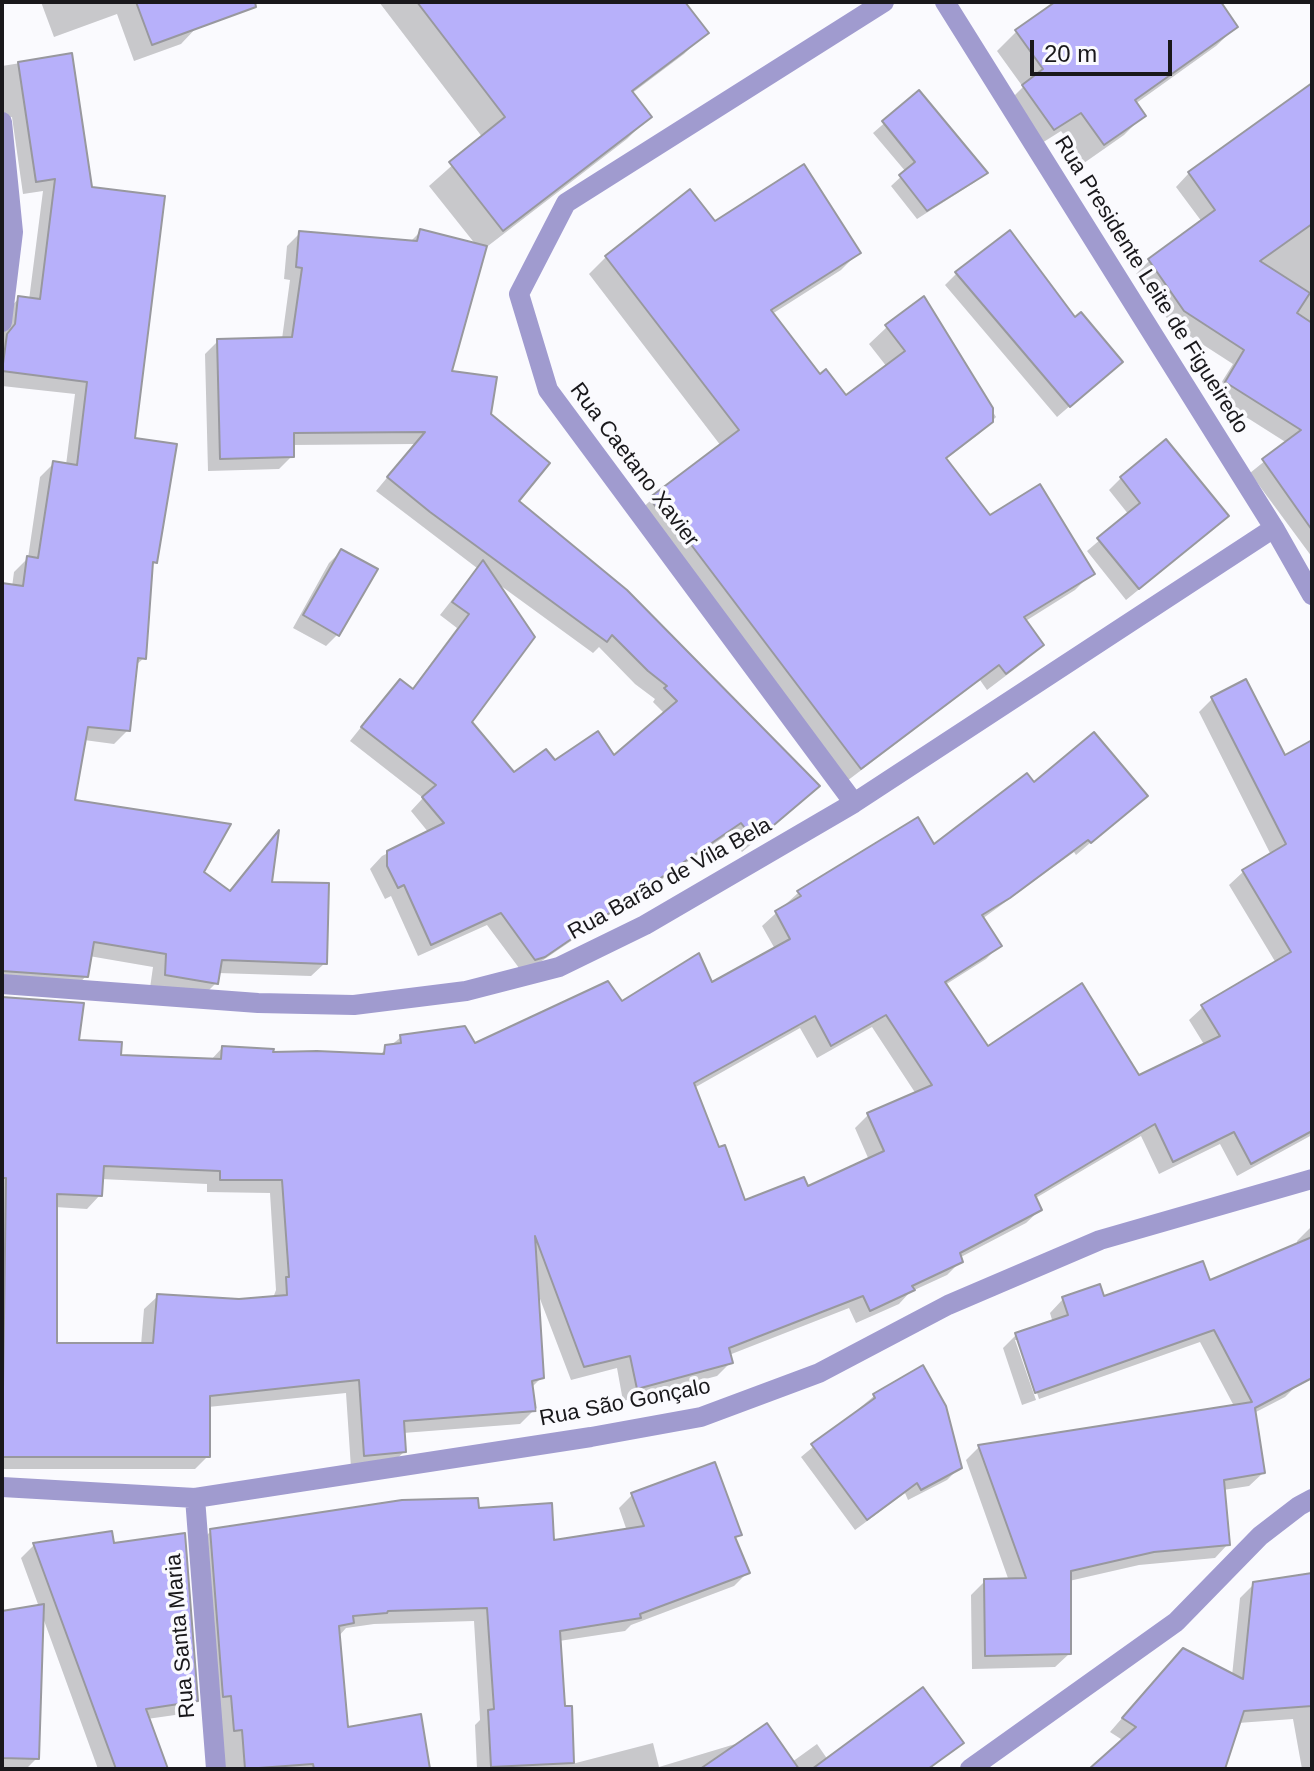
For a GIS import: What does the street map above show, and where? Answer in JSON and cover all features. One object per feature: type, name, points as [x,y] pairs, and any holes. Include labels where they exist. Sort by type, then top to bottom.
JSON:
[{"type":"street","name":"Rua Caetano Xavier","points":[[854,803],[548,390],[519,294],[566,203],[884,2]]},
{"type":"street","name":"Rua Presidente Leite de Figueiredo","points":[[945,2],[1274,528],[1312,595]]},
{"type":"street","points":[[2,122],[13,232],[2,322]]},
{"type":"street","name":"Rua Barão de Vila Bela","points":[[2,984],[258,1003],[354,1005],[466,991],[559,967],[645,925],[854,803],[1274,528]]},
{"type":"street","name":"Rua São Gonçalo","points":[[2,1487],[195,1498],[701,1417],[819,1373],[948,1305],[1100,1240],[1312,1179]]},
{"type":"street","name":"Rua Santa Maria","points":[[195,1498],[216,1769]]},
{"type":"street","points":[[970,1769],[1176,1622],[1260,1536],[1312,1499]]},
{"type":"building","points":[[136,2],[255,2],[256,7],[152,45]]},
{"type":"building","points":[[417,2],[685,2],[709,33],[632,91],[652,117],[503,231],[449,162],[505,117]]},
{"type":"building","points":[[1055,2],[1221,2],[1238,27],[1135,100],[1146,116],[1104,145],[1081,113],[1054,130],[1022,85],[1043,69],[1015,30]]},
{"type":"building","points":[[72,53],[92,187],[165,196],[135,438],[177,444],[157,563],[153,562],[146,659],[138,658],[130,731],[88,727],[75,800],[231,824],[204,872],[230,891],[279,830],[272,882],[329,883],[327,964],[222,960],[218,984],[165,975],[166,954],[94,942],[88,977],[2,971],[2,583],[23,586],[27,556],[38,558],[53,461],[77,465],[87,382],[2,371],[7,334],[15,324],[18,296],[40,299],[55,179],[36,182],[18,62]]},
{"type":"building","points":[[1312,83],[1312,224],[1260,261],[1310,293],[1297,313],[1312,323],[1312,530],[1262,459],[1301,430],[1225,382],[1244,350],[1184,311],[1148,259],[1215,210],[1188,172]]},
{"type":"building","points":[[919,90],[988,173],[927,211],[899,175],[915,162],[882,121]]},
{"type":"building","points":[[804,164],[861,253],[771,310],[820,374],[826,369],[846,395],[905,351],[885,325],[924,296],[993,408],[993,422],[946,458],[990,515],[1040,484],[1095,574],[1024,617],[1044,645],[1006,674],[999,665],[861,769],[686,538],[683,542],[649,498],[739,430],[605,256],[690,189],[715,221]]},
{"type":"building","points":[[420,229],[487,246],[452,371],[497,377],[491,414],[550,463],[519,501],[627,590],[820,786],[755,841],[741,823],[545,957],[535,960],[501,913],[431,945],[404,885],[398,888],[387,866],[387,851],[444,823],[422,797],[436,785],[361,727],[400,679],[413,689],[469,614],[452,602],[483,560],[535,637],[472,722],[514,772],[546,749],[555,760],[598,731],[614,755],[677,701],[664,688],[667,686],[612,635],[607,642],[387,477],[425,432],[294,433],[294,457],[220,459],[217,339],[292,337],[302,268],[296,267],[299,231],[417,241]]},
{"type":"building","points":[[1010,230],[1075,317],[1081,312],[1123,362],[1070,407],[955,272]]},
{"type":"building","points":[[1166,439],[1229,516],[1139,589],[1097,538],[1140,503],[1120,477]]},
{"type":"building","points":[[341,549],[378,569],[339,636],[303,615]]},
{"type":"building","points":[[1246,679],[1285,755],[1312,740],[1312,1131],[1251,1164],[1234,1132],[1173,1162],[1155,1124],[1035,1195],[1042,1210],[960,1253],[963,1262],[912,1286],[915,1290],[870,1311],[863,1296],[729,1348],[733,1363],[637,1389],[630,1356],[584,1367],[535,1236],[544,1378],[532,1381],[536,1411],[404,1421],[406,1452],[364,1456],[359,1380],[210,1396],[210,1457],[2,1457],[6,1178],[2,1178],[2,997],[84,1003],[79,1040],[122,1042],[121,1055],[221,1059],[222,1046],[274,1049],[273,1052],[384,1054],[385,1045],[401,1043],[400,1035],[465,1026],[475,1043],[608,981],[622,1001],[699,953],[712,982],[790,939],[775,911],[801,896],[797,891],[918,817],[934,844],[1027,773],[1034,782],[1094,732],[1148,796],[1091,843],[1088,840],[982,915],[1002,946],[945,982],[988,1046],[1082,983],[1139,1075],[1220,1036],[1201,1005],[1291,952],[1242,870],[1286,844],[1211,697]],"holes":[[[886,1015],[932,1085],[867,1113],[884,1151],[808,1186],[804,1177],[745,1200],[725,1145],[719,1147],[694,1083],[815,1016],[831,1046]],[[104,1166],[220,1171],[220,1180],[282,1180],[289,1277],[286,1277],[287,1295],[239,1299],[157,1294],[153,1343],[57,1343],[57,1194],[102,1196]]]},
{"type":"building","points":[[1312,1237],[1312,1378],[1255,1408],[1265,1473],[1224,1480],[1230,1545],[1154,1552],[1071,1571],[1071,1654],[985,1656],[984,1579],[1026,1578],[978,1445],[1252,1402],[1214,1330],[1035,1393],[1015,1333],[1068,1315],[1062,1297],[1100,1284],[1104,1296],[1203,1261],[1210,1280]]},
{"type":"building","points":[[923,1365],[946,1406],[962,1468],[921,1490],[917,1483],[867,1520],[811,1444],[875,1398],[873,1394]]},
{"type":"building","points":[[715,1462],[742,1535],[735,1537],[750,1573],[640,1614],[641,1618],[560,1631],[565,1706],[572,1706],[574,1763],[491,1767],[488,1710],[494,1709],[487,1608],[388,1611],[353,1616],[354,1623],[339,1626],[348,1727],[421,1714],[430,1769],[314,1769],[313,1764],[245,1769],[242,1730],[234,1731],[231,1696],[223,1697],[210,1529],[402,1500],[478,1498],[479,1508],[552,1503],[554,1540],[644,1526],[631,1493]]},
{"type":"building","points":[[112,1531],[114,1543],[185,1533],[198,1701],[146,1709],[168,1769],[116,1769],[33,1543]]},
{"type":"building","points":[[1312,1573],[1312,1706],[1244,1711],[1225,1769],[1089,1769],[1136,1727],[1122,1718],[1183,1648],[1243,1679],[1253,1582]]},
{"type":"building","points":[[44,1604],[39,1759],[2,1758],[2,1611]]},
{"type":"building","points":[[923,1687],[964,1743],[928,1769],[812,1769]]},
{"type":"building","points":[[767,1723],[799,1769],[700,1769]]}]
